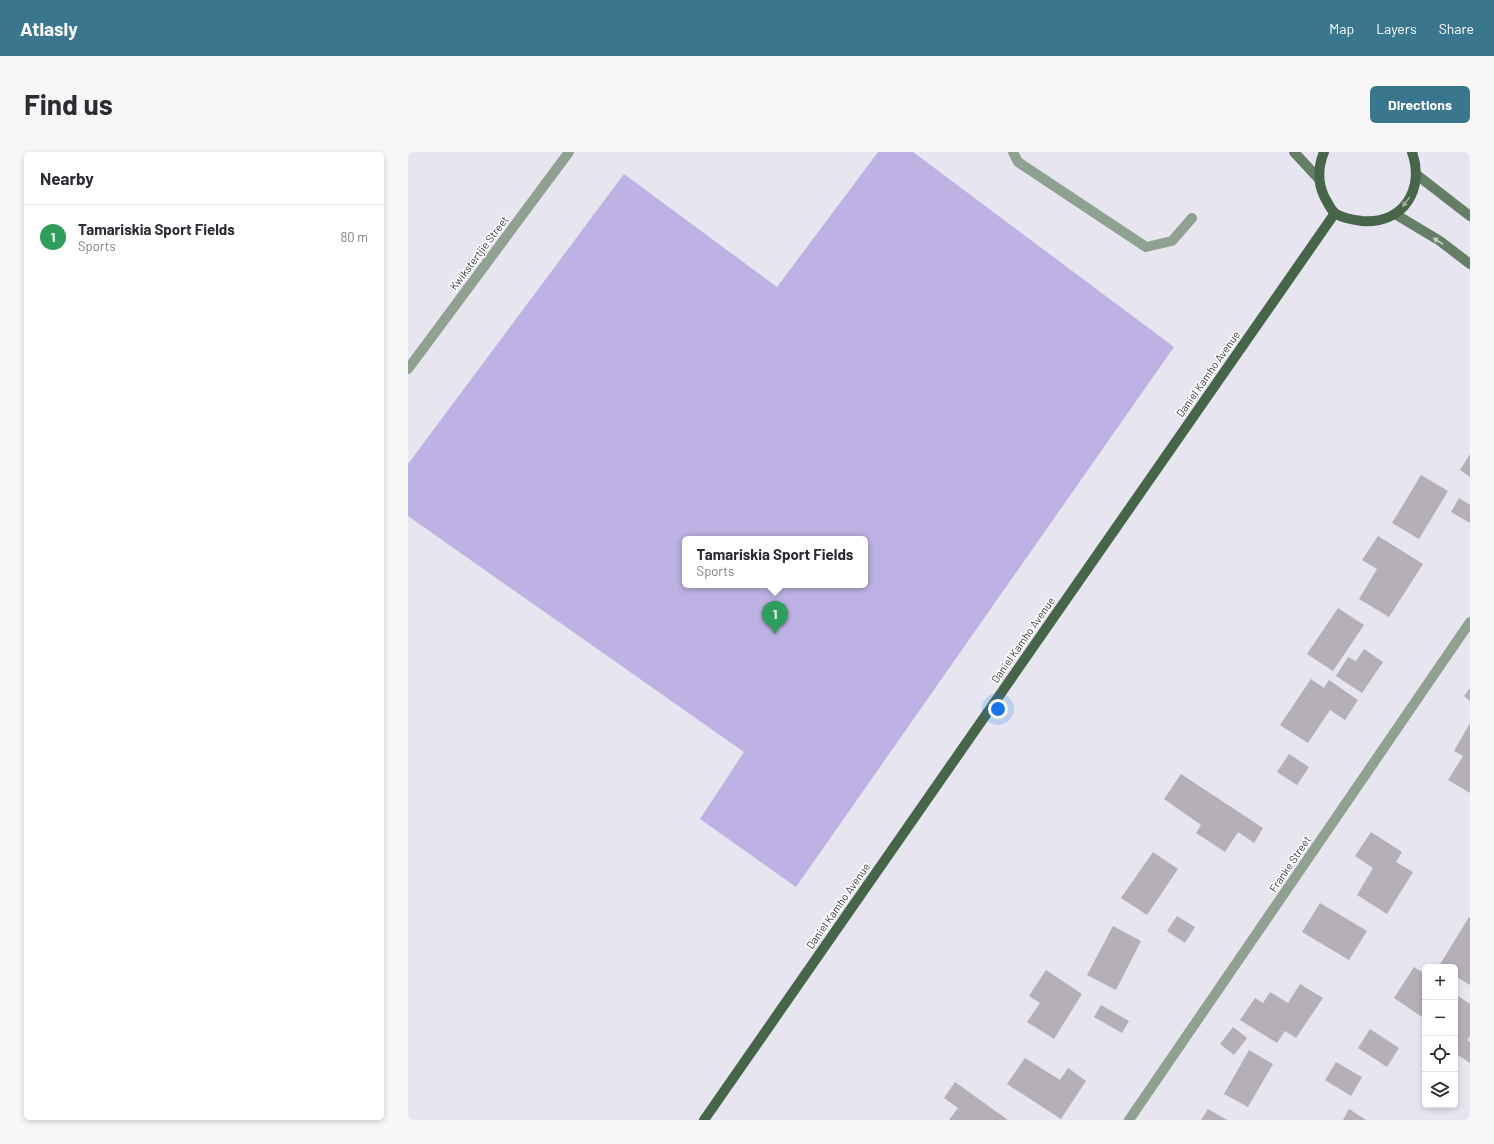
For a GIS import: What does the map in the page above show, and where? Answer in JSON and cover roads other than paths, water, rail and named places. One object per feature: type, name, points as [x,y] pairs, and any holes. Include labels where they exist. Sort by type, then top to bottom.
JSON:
[{"type":"main road","points":[[1324,152],[1319,163],[1319,179],[1322,190],[1335,213],[1354,220],[1375,222],[1395,214],[1406,204],[1414,190],[1417,175],[1412,152]]},
{"type":"main road","name":"Daniel Kamho Avenue","points":[[704,1120],[1335,213]]},
{"type":"street","name":"Kwikstertjie Street","points":[[408,369],[569,152]]},
{"type":"street","points":[[1013,152],[1018,162],[1146,247],[1172,240],[1192,218]]},
{"type":"street","points":[[1294,152],[1319,179]]},
{"type":"street","points":[[1417,175],[1470,216]]},
{"type":"street","points":[[1395,214],[1440,241],[1470,264]]},
{"type":"street","name":"Franke Street","points":[[1129,1120],[1470,622]]},
{"type":"place","name":"Tamariskia Sport Fields","points":[[775,634]]}]
